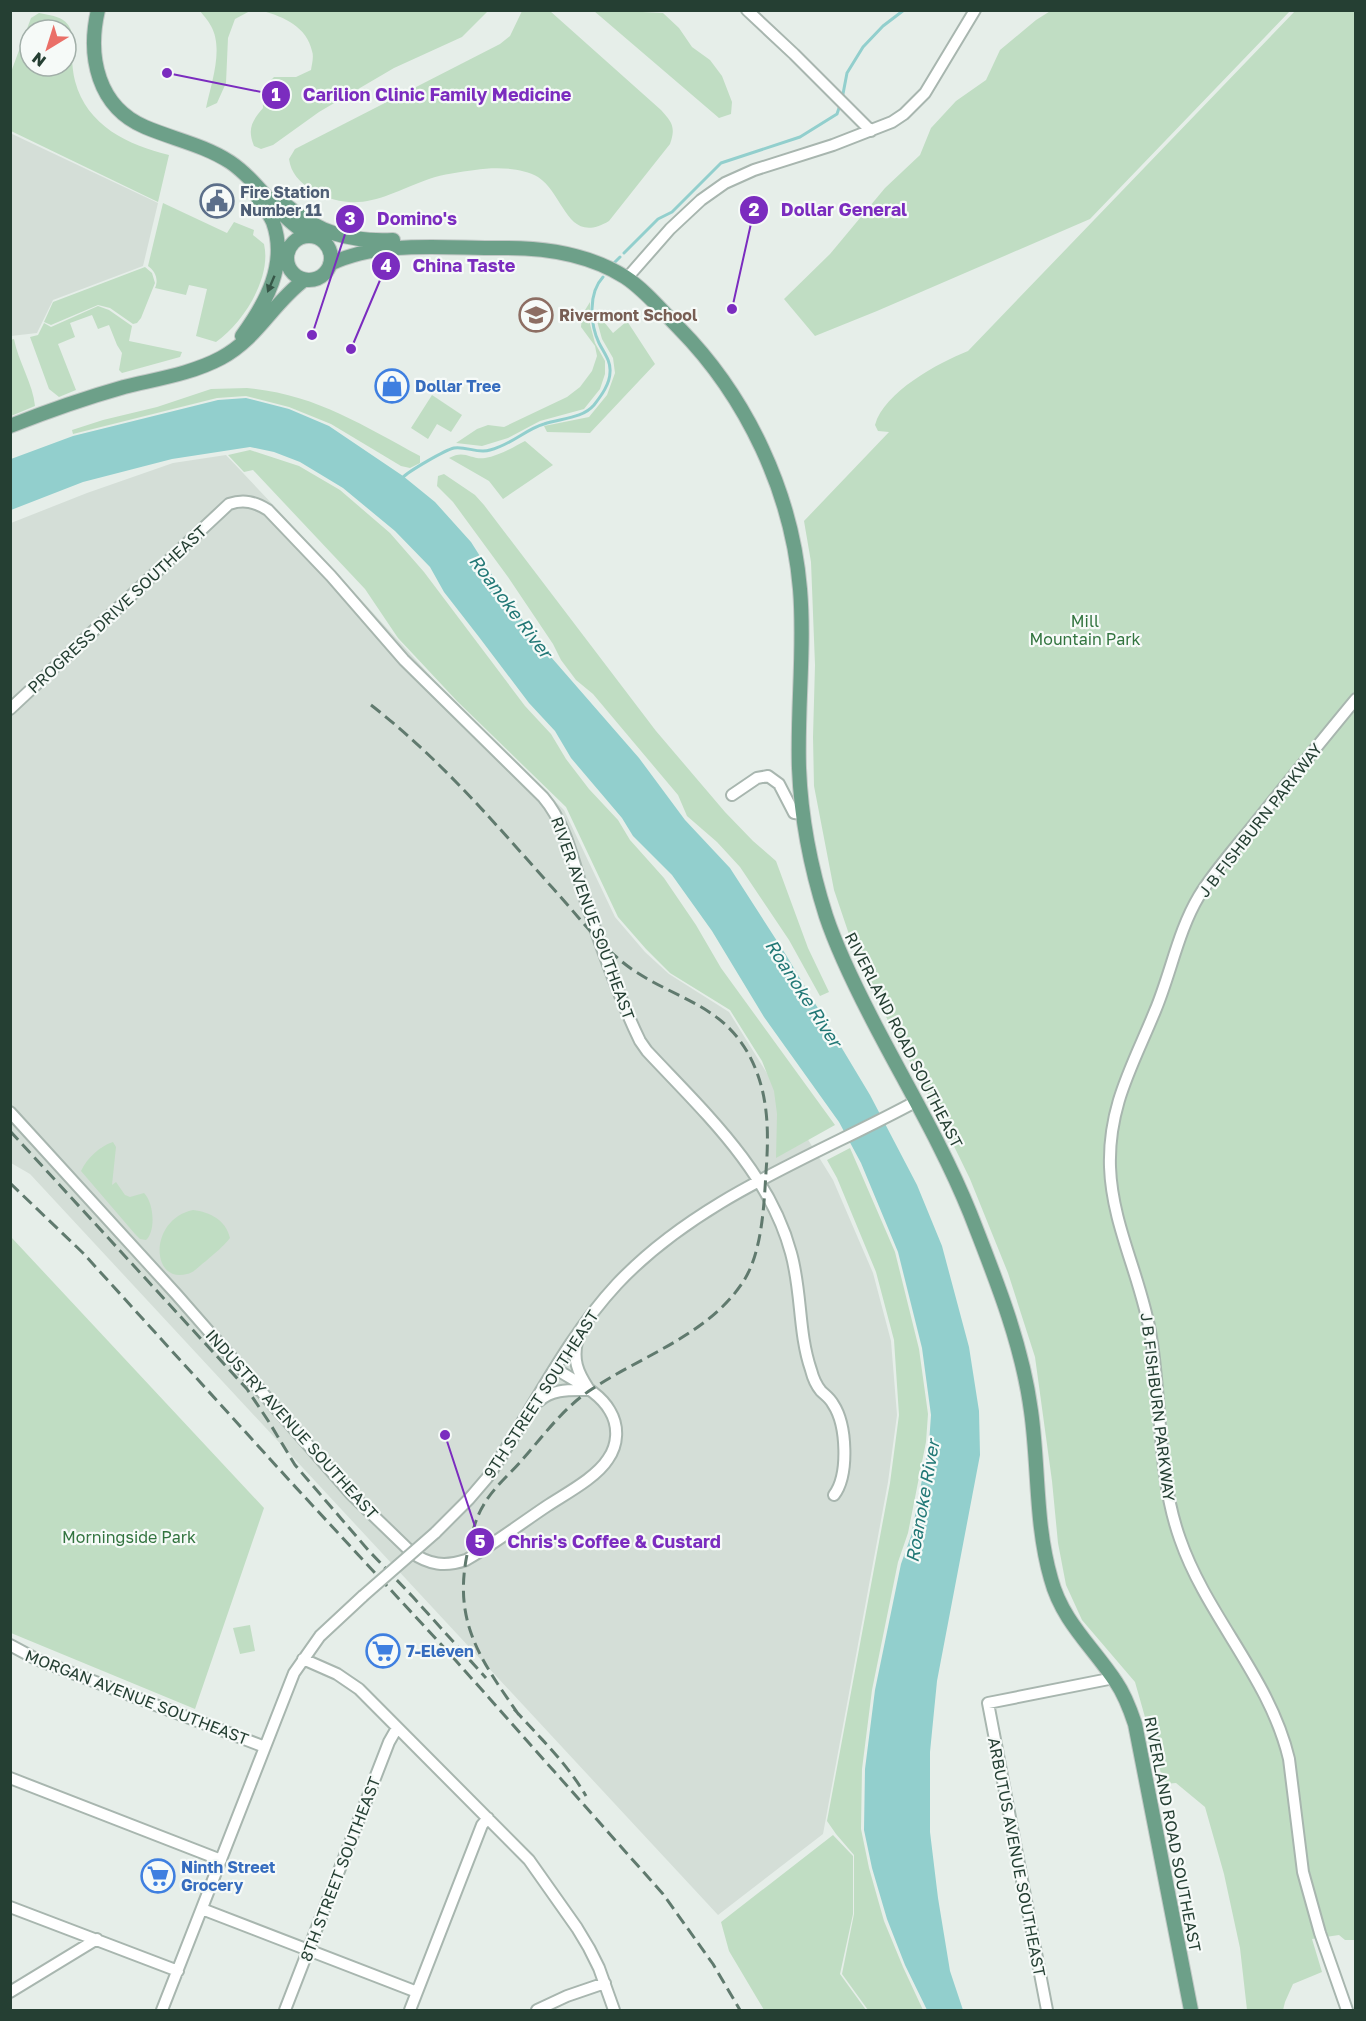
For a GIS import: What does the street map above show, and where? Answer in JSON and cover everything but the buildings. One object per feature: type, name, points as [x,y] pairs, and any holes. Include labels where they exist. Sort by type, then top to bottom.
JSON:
[{"type":"main road","name":"RIVERLAND ROAD SOUTHEAST","points":[[94,11],[95,65],[98,78],[111,102],[131,120],[146,128],[187,142],[230,162],[300,229],[319,239],[342,246],[378,249],[522,248],[550,250],[595,263],[627,278],[644,292],[696,345],[743,412],[781,500],[796,560],[801,622],[799,767],[803,814],[816,879],[836,946],[847,970],[966,1205],[986,1254],[1020,1354],[1032,1414],[1039,1518],[1055,1593],[1072,1624],[1114,1678],[1128,1702],[1135,1724],[1191,2010]]},
{"type":"main road","points":[[230,162],[250,171],[286,205],[316,227],[332,234],[377,241],[404,240],[431,248]]},
{"type":"main road","points":[[230,352],[252,323],[274,281],[279,255],[273,222],[242,173]]},
{"type":"main road","name":"RIVERLAND ROAD SOUTHEAST","points":[[275,206],[288,232],[291,246]]},
{"type":"main road","points":[[306,237],[319,239],[330,251],[328,269],[318,278],[304,279],[296,276],[290,269],[287,255],[291,246],[297,240],[306,237]]},
{"type":"main road","name":"RIVERLAND ROAD SOUTHEAST","points":[[330,264],[352,254],[378,249]]},
{"type":"main road","points":[[276,306],[290,269]]},
{"type":"main road","points":[[10,426],[93,396],[188,371],[221,358],[246,341],[276,306],[304,279]]},
{"type":"street","points":[[747,10],[871,130]]},
{"type":"street","points":[[627,278],[670,229],[701,200],[725,183],[754,170],[834,145],[904,114],[925,93],[975,10]]},
{"type":"street","name":"RIVER AVENUE SOUTHEAST","points":[[223,509],[229,504],[244,501],[260,505],[268,510],[331,576],[404,660],[547,801],[561,826],[606,959],[640,1041],[739,1151],[759,1181],[777,1215],[792,1256],[800,1321],[810,1368],[815,1383],[834,1405],[842,1428],[843,1477],[840,1488],[834,1495]]},
{"type":"street","name":"PROGRESS DRIVE SOUTHEAST","points":[[10,709],[223,509]]},
{"type":"street","name":"J B FISHBURN PARKWAY","points":[[1347,2010],[1314,1915],[1303,1872],[1284,1740],[1268,1701],[1194,1573],[1171,1510],[1150,1328],[1117,1215],[1110,1159],[1114,1118],[1127,1075],[1155,1012],[1179,942],[1199,897],[1230,855],[1356,699]]},
{"type":"street","points":[[732,795],[757,778],[768,776],[779,784],[794,813],[803,814]]},
{"type":"street","name":"9TH STREET SOUTHEAST","points":[[162,2010],[285,1693],[303,1659],[320,1636],[435,1533],[469,1499],[487,1478],[578,1335],[615,1286],[663,1240],[759,1181],[915,1102]]},
{"type":"street","name":"INDUSTRY AVENUE SOUTHEAST","points":[[10,1112],[177,1295],[351,1494],[420,1559],[442,1565],[466,1560],[582,1483],[602,1467],[614,1449],[616,1431],[611,1412],[589,1390],[556,1369]]},
{"type":"street","points":[[578,1335],[574,1355],[589,1390]]},
{"type":"street","points":[[528,1412],[549,1394],[562,1390],[589,1390]]},
{"type":"street","name":"MORGAN AVENUE SOUTHEAST","points":[[10,1646],[38,1660],[265,1747]]},
{"type":"street","points":[[303,1659],[348,1681],[529,1860],[589,1948],[614,2010]]},
{"type":"street","name":"ARBUTUS AVENUE SOUTHEAST","points":[[1047,2010],[988,1702],[1114,1678]]},
{"type":"street","name":"8TH STREET SOUTHEAST","points":[[285,2010],[389,1742],[397,1728]]},
{"type":"street","points":[[10,1778],[221,1860]]},
{"type":"street","points":[[410,2010],[482,1825],[488,1818]]},
{"type":"street","points":[[10,1907],[178,1971]]},
{"type":"street","points":[[202,1909],[417,1992]]},
{"type":"street","points":[[10,1992],[97,1939]]},
{"type":"street","points":[[537,2010],[567,1996],[605,1983]]},
{"type":"shaded area","points":[[10,133],[158,203],[143,266],[53,300],[37,333],[11,336]]},
{"type":"shaded area","points":[[226,455],[455,703],[564,810],[615,917],[645,952],[669,974],[729,1012],[833,1180],[873,1273],[891,1341],[897,1415],[888,1482],[823,1834],[718,1915],[30,1174],[11,1163],[11,523],[173,463]]},
{"type":"green space","points":[[488,10],[462,37],[394,68],[319,112],[273,145],[261,149],[254,146],[251,130],[253,121],[263,108],[262,89],[274,77],[296,77],[311,70],[313,58],[309,43],[300,29],[279,16],[263,11]]},
{"type":"green space","points":[[1052,10],[1290,11],[1090,219],[815,336],[784,299],[830,254],[885,188],[920,155],[931,128],[956,101],[986,80],[1000,50],[1036,20]]},
{"type":"green space","points":[[200,11],[250,11],[235,19],[228,38],[226,83],[217,103],[206,108],[215,67],[216,45],[211,26]]},
{"type":"green space","points":[[522,11],[550,11],[661,110],[672,125],[673,133],[670,144],[609,221],[595,227],[584,227],[575,223],[547,185],[538,177],[516,170],[490,168],[446,174],[385,196],[358,202],[328,198],[312,190],[296,177],[289,159],[295,149],[500,44],[510,36]]},
{"type":"green space","points":[[594,11],[663,13],[679,28],[692,47],[710,60],[722,76],[732,102],[731,114],[719,118]]},
{"type":"green space","name":"Mill Mountain Park","points":[[1295,11],[1355,11],[1356,1940],[1345,1940],[1339,1935],[1312,1939],[1322,1972],[1293,1984],[1283,2010],[1247,2010],[1240,1948],[1224,1874],[1205,1807],[1176,1783],[1164,1784],[1135,1682],[1082,1620],[1066,1585],[1058,1543],[1035,1357],[1008,1273],[970,1179],[856,955],[834,890],[814,786],[815,665],[811,562],[804,521],[889,432],[878,431],[875,425],[889,401],[900,390],[928,371],[968,351]]},
{"type":"green space","points":[[39,13],[60,18],[31,18]]},
{"type":"green space","points":[[18,53],[18,78],[75,78],[81,97],[99,122],[124,139],[169,155],[158,202],[11,131],[11,72]]},
{"type":"green space","points":[[163,203],[227,233],[234,222],[254,230],[253,235],[264,244],[264,271],[253,299],[236,323],[216,342],[196,336],[207,289],[189,285],[186,295],[155,288],[156,276],[148,266]]},
{"type":"green space","points":[[145,267],[152,273],[155,283],[137,323],[133,324],[110,308],[98,305],[51,325],[44,322],[53,302]]},
{"type":"green space","points":[[590,302],[590,324],[595,343],[605,361],[605,374],[600,389],[584,409],[540,421],[508,438],[482,446],[456,443],[477,429],[488,425],[504,427],[567,397],[580,387],[592,371],[597,356],[595,346],[581,327],[582,315]]},
{"type":"green space","points":[[98,306],[109,310],[132,326],[129,341],[182,352],[180,357],[122,373],[119,370],[122,353],[109,325],[98,329],[92,315],[70,323],[75,337],[58,344],[76,390],[59,397],[49,389],[30,337],[38,335],[44,323],[51,327]]},
{"type":"green space","points":[[600,317],[613,333],[627,321],[655,364],[590,433],[547,432],[544,426],[589,417],[607,395],[615,373],[613,358],[602,339],[597,321]]},
{"type":"green space","points":[[14,339],[35,406],[11,416],[10,340]]},
{"type":"green space","points":[[247,388],[295,397],[358,422],[420,456],[420,463],[410,468],[401,466],[331,424],[289,407],[246,396],[217,398],[73,434],[72,430],[157,407],[211,389]]},
{"type":"green space","points":[[432,395],[462,415],[451,432],[437,424],[428,439],[411,428]]},
{"type":"green space","points":[[525,441],[553,465],[503,499],[489,481],[449,458],[459,454],[480,458],[490,457]]},
{"type":"green space","points":[[250,450],[299,466],[340,490],[390,533],[424,572],[525,706],[551,734],[566,759],[589,789],[618,820],[630,840],[664,878],[696,925],[721,968],[835,1125],[776,1158],[777,1114],[774,1091],[762,1061],[730,1010],[670,973],[618,917],[566,807],[457,701],[398,638],[365,589],[253,470],[244,472],[228,455]]},
{"type":"green space","points":[[444,474],[475,495],[484,505],[656,731],[725,812],[776,861],[808,948],[829,992],[820,996],[789,940],[740,867],[717,842],[687,816],[678,795],[593,694],[576,680],[561,660],[553,644],[508,577],[453,502],[437,486],[438,476]]},
{"type":"green space","points":[[113,1142],[116,1147],[112,1185],[116,1182],[125,1195],[130,1197],[144,1193],[150,1203],[152,1224],[146,1240],[140,1239],[135,1234],[81,1171],[94,1153]]},
{"type":"green space","points":[[850,1148],[895,1252],[919,1349],[928,1414],[926,1442],[908,1533],[898,1562],[872,1690],[862,1769],[861,1829],[884,1921],[923,2010],[868,2010],[842,1974],[854,1914],[854,1855],[827,1821],[890,1483],[899,1415],[894,1340],[876,1272],[837,1178],[827,1160]]},
{"type":"green space","points":[[193,1210],[216,1218],[225,1226],[230,1238],[192,1272],[175,1274],[166,1269],[161,1261],[162,1237],[168,1225],[179,1216]]},
{"type":"green space","name":"Morningside Park","points":[[11,1237],[264,1508],[195,1709],[11,1633]]},
{"type":"green space","points":[[250,1625],[255,1651],[240,1654],[233,1628]]},
{"type":"green space","points":[[833,1835],[853,1856],[853,1914],[840,1974],[866,2010],[764,2010],[729,1951],[721,1922]]},
{"type":"water","name":"Roanoke River","points":[[246,398],[289,409],[329,426],[403,476],[435,502],[471,542],[506,597],[544,649],[639,758],[685,820],[730,868],[786,955],[870,1095],[917,1185],[942,1246],[969,1347],[979,1411],[980,1455],[937,1681],[930,1752],[930,1832],[938,1898],[950,1971],[963,2010],[927,2010],[905,1965],[887,1919],[864,1830],[865,1769],[875,1690],[901,1564],[911,1536],[929,1444],[931,1415],[922,1348],[898,1252],[861,1163],[839,1122],[764,1017],[712,931],[672,875],[633,836],[622,818],[571,758],[555,731],[529,703],[444,592],[430,567],[395,531],[343,488],[300,462],[274,452],[250,447],[172,459],[83,482],[11,510],[11,459],[73,436],[218,400]]},
{"type":"waterway","points":[[842,99],[847,73],[863,47],[883,26],[904,10]]},
{"type":"waterway","points":[[624,253],[658,219],[672,212],[721,163],[800,137],[837,114],[840,105]]},
{"type":"waterway","points":[[614,263],[620,257]]},
{"type":"waterway","points":[[402,478],[419,466],[454,448],[490,450],[505,445],[537,426],[571,418],[589,410],[602,394],[610,376],[608,361],[596,335],[592,318],[595,291],[603,277]]},
{"type":"railway","points":[[371,705],[419,746],[464,790],[589,929],[621,961],[649,980],[712,1014],[726,1025],[749,1055],[761,1083],[764,1098],[767,1157],[761,1229],[754,1257],[743,1282],[729,1300],[693,1330],[592,1389],[572,1404],[496,1488],[478,1516],[468,1550],[464,1575],[467,1619],[473,1638],[492,1676],[519,1715]]},
{"type":"railway","points":[[10,1131],[247,1389],[295,1465],[369,1551],[486,1678]]},
{"type":"railway","points":[[10,1183],[83,1253],[450,1654],[663,1894],[713,1964],[740,2010]]},
{"type":"railway","points":[[514,1709],[561,1761],[586,1796]]},
{"type":"place","name":"Carilion Clinic Family Medicine","points":[[167,73]]},
{"type":"place","name":"Fire Station Number 11","points":[[217,201]]},
{"type":"place","name":"Dollar General","points":[[732,309]]},
{"type":"place","name":"Rivermont School","points":[[536,315]]},
{"type":"place","name":"Domino's","points":[[312,335]]},
{"type":"place","name":"China Taste","points":[[351,349]]},
{"type":"place","name":"Dollar Tree","points":[[392,386]]},
{"type":"place","name":"Chris's Coffee & Custard","points":[[445,1435]]},
{"type":"place","name":"7-Eleven","points":[[383,1651]]},
{"type":"place","name":"Ninth Street Grocery","points":[[158,1876]]}]
